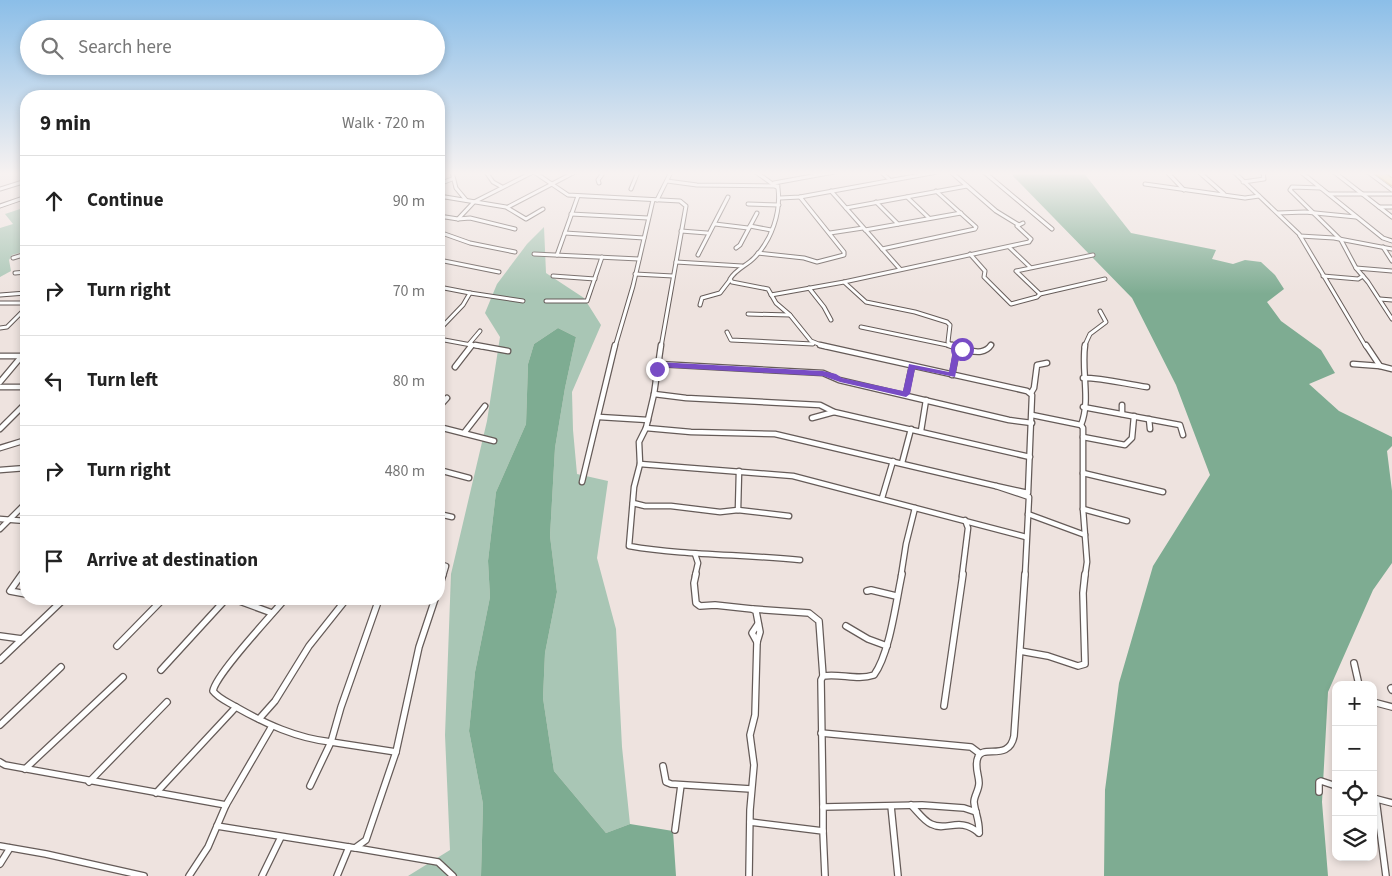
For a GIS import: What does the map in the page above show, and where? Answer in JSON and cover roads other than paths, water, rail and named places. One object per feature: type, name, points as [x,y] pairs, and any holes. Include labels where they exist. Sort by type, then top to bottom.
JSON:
[{"type":"street","points":[[458,219],[464,213]]},
{"type":"street","points":[[517,213],[526,219],[536,213]]},
{"type":"street","points":[[582,482],[620,324],[650,213]]},
{"type":"street","points":[[684,213],[654,394],[646,428],[639,442],[640,464],[632,503],[629,546],[641,549],[695,554],[735,557],[759,556],[800,560]]},
{"type":"street","points":[[698,255],[707,234],[720,213]]},
{"type":"street","points":[[736,248],[740,245],[757,213]]},
{"type":"street","points":[[700,305],[702,298],[720,293],[734,273],[758,253],[772,230],[777,213]]},
{"type":"street","points":[[758,253],[781,259],[804,258],[817,262],[844,255],[844,252],[813,213]]},
{"type":"street","points":[[850,213],[900,269]]},
{"type":"street","points":[[887,213],[898,224]]},
{"type":"street","points":[[924,213],[929,218]]},
{"type":"street","points":[[830,233],[898,224],[956,213]]},
{"type":"street","points":[[882,249],[975,229],[976,227],[962,213]]},
{"type":"street","points":[[771,294],[844,282],[1031,242],[1029,237],[1017,226],[1021,224],[1000,213]]},
{"type":"street","points":[[1033,213],[1052,229]]},
{"type":"street","points":[[1278,213],[1356,218]]},
{"type":"street","points":[[1278,213],[1300,236],[1371,355],[1380,366]]},
{"type":"street","points":[[1350,213],[1382,238],[1392,241]]},
{"type":"street","points":[[557,255],[572,214],[648,218]]},
{"type":"street","points":[[1314,214],[1341,240],[1356,268],[1380,299],[1384,309],[1392,319]]},
{"type":"street","points":[[445,217],[458,219],[470,218],[515,229]]},
{"type":"street","points":[[715,224],[772,230]]},
{"type":"street","points":[[681,231],[707,234]]},
{"type":"street","points":[[565,233],[644,238]]},
{"type":"street","points":[[445,234],[470,243],[516,252]]},
{"type":"street","points":[[1300,236],[1392,248]]},
{"type":"street","points":[[1010,247],[1030,267]]},
{"type":"street","points":[[1383,247],[1392,261]]},
{"type":"street","points":[[534,254],[639,259]]},
{"type":"street","points":[[970,254],[985,271],[984,277],[988,283],[1011,304],[1037,297],[1040,294],[1105,279]]},
{"type":"street","points":[[1040,294],[1016,271],[1093,255]]},
{"type":"street","points":[[12,258],[20,256]]},
{"type":"street","points":[[546,301],[588,300],[602,257]]},
{"type":"street","points":[[445,261],[499,272]]},
{"type":"street","points":[[676,262],[743,266]]},
{"type":"street","points":[[1356,268],[1392,271]]},
{"type":"street","points":[[15,273],[20,273]]},
{"type":"street","points":[[635,274],[673,276]]},
{"type":"street","points":[[553,276],[594,279]]},
{"type":"street","points":[[1323,276],[1358,278],[1363,276]]},
{"type":"street","points":[[730,280],[740,284],[765,288],[815,344]]},
{"type":"street","points":[[844,282],[866,302],[915,312],[947,322],[950,325],[948,342],[955,348]]},
{"type":"street","points":[[445,288],[523,301]]},
{"type":"street","points":[[809,288],[824,307],[831,320]]},
{"type":"street","points":[[0,295],[20,293]]},
{"type":"street","points":[[445,324],[463,304],[470,293]]},
{"type":"street","points":[[1380,299],[1392,300]]},
{"type":"street","points":[[0,303],[20,303]]},
{"type":"street","points":[[1020,651],[1048,656],[1078,666],[1085,664],[1083,593],[1087,562],[1083,509],[1083,437],[1081,425],[1084,407],[1083,354],[1088,337],[1092,331],[1106,322],[1100,311]]},
{"type":"street","points":[[0,332],[2,328],[20,313]]},
{"type":"street","points":[[748,314],[790,315]]},
{"type":"street","points":[[861,327],[962,349],[985,352],[989,350],[991,345]]},
{"type":"street","points":[[455,367],[480,331]]},
{"type":"street","points":[[727,332],[731,340],[815,344],[1031,393]]},
{"type":"street","points":[[445,340],[508,351]]},
{"type":"street","points":[[952,375],[955,348]]},
{"type":"street","points":[[0,356],[20,356]]},
{"type":"street","points":[[0,382],[20,360]]},
{"type":"street","points":[[646,428],[691,432],[775,434],[1028,493],[1033,397],[1031,393],[1034,388],[1037,365],[1047,363]]},
{"type":"street","points":[[658,364],[823,374],[834,376],[840,380],[926,400],[1022,422],[1032,422]]},
{"type":"street","points":[[1353,364],[1392,369]]},
{"type":"street","points":[[906,394],[912,366]]},
{"type":"street","points":[[1083,378],[1101,378],[1122,384],[1147,387]]},
{"type":"street","points":[[0,387],[20,387]]},
{"type":"street","points":[[654,394],[686,398],[820,405],[834,412],[1030,457]]},
{"type":"street","points":[[921,431],[926,400]]},
{"type":"street","points":[[1122,405],[1122,414]]},
{"type":"street","points":[[464,433],[485,406]]},
{"type":"street","points":[[1084,407],[1180,426],[1183,435]]},
{"type":"street","points":[[0,429],[20,409]]},
{"type":"street","points":[[812,418],[834,412]]},
{"type":"street","points":[[1032,415],[1081,425]]},
{"type":"street","points":[[1083,437],[1125,446],[1132,438],[1134,416]]},
{"type":"street","points":[[599,417],[648,420]]},
{"type":"street","points":[[1149,419],[1150,429]]},
{"type":"street","points":[[445,428],[494,441]]},
{"type":"street","points":[[902,463],[911,429]]},
{"type":"street","points":[[0,448],[20,442]]},
{"type":"street","points":[[882,498],[893,461]]},
{"type":"street","points":[[640,464],[793,476],[910,505],[915,508],[1026,537]]},
{"type":"street","points":[[0,470],[20,468]]},
{"type":"street","points":[[738,510],[740,471]]},
{"type":"street","points":[[445,472],[469,478]]},
{"type":"street","points":[[1083,473],[1163,492]]},
{"type":"street","points":[[821,733],[971,747],[979,753],[1003,751],[1015,741],[1014,718],[1029,497],[996,486]]},
{"type":"street","points":[[632,503],[720,512],[738,510],[789,516]]},
{"type":"street","points":[[823,676],[858,677],[876,675],[880,670],[887,646],[905,556],[904,550],[910,527],[916,514],[915,508]]},
{"type":"street","points":[[0,529],[20,509]]},
{"type":"street","points":[[1083,509],[1127,521]]},
{"type":"street","points":[[1028,514],[1085,535]]},
{"type":"street","points":[[445,515],[452,517]]},
{"type":"street","points":[[0,519],[20,521]]},
{"type":"street","points":[[944,706],[967,543],[968,528],[965,520]]},
{"type":"street","points":[[695,554],[698,563],[694,583],[697,605],[809,613],[814,616],[820,627],[823,676],[821,680],[821,733],[825,876]]},
{"type":"street","points":[[20,577],[10,591],[20,593]]},
{"type":"street","points":[[867,591],[871,590],[896,596]]},
{"type":"street","points":[[0,660],[58,605]]},
{"type":"street","points":[[117,646],[157,605]]},
{"type":"street","points":[[161,670],[221,605]]},
{"type":"street","points":[[250,605],[272,613]]},
{"type":"street","points":[[279,605],[214,685],[213,691],[216,695],[272,726],[321,742],[396,752]]},
{"type":"street","points":[[260,719],[275,701],[309,646],[342,605]]},
{"type":"street","points":[[310,786],[331,742],[341,707],[377,605]]},
{"type":"street","points":[[338,876],[352,848],[366,840],[376,817],[406,715],[419,647],[433,605]]},
{"type":"street","points":[[749,876],[751,790],[754,765],[750,735],[756,715],[757,642],[760,632],[756,611],[752,609]]},
{"type":"street","points":[[846,626],[868,639],[887,646]]},
{"type":"street","points":[[0,636],[22,640]]},
{"type":"street","points":[[1354,663],[1358,681]]},
{"type":"street","points":[[0,725],[61,668]]},
{"type":"street","points":[[25,769],[123,677]]},
{"type":"street","points":[[89,782],[167,702]]},
{"type":"street","points":[[1377,703],[1392,707]]},
{"type":"street","points":[[156,794],[236,707]]},
{"type":"street","points":[[189,876],[208,847],[226,805],[272,726]]},
{"type":"street","points":[[911,805],[930,824],[941,827],[950,824],[972,827],[976,813],[974,802],[979,783],[976,774],[979,753]]},
{"type":"street","points":[[0,762],[5,765],[89,782],[226,805]]},
{"type":"street","points":[[662,766],[666,782],[681,785],[751,790]]},
{"type":"street","points":[[1319,792],[1320,781],[1332,785]]},
{"type":"street","points":[[675,830],[681,785]]},
{"type":"street","points":[[1377,799],[1392,803]]},
{"type":"street","points":[[964,808],[974,802]]},
{"type":"street","points":[[824,807],[854,805],[865,808],[911,805],[964,808],[976,813]]},
{"type":"street","points":[[891,806],[898,876]]},
{"type":"street","points":[[1377,813],[1386,876]]},
{"type":"street","points":[[750,822],[823,832]]},
{"type":"street","points":[[217,826],[438,862],[452,876]]},
{"type":"street","points":[[262,876],[281,837]]},
{"type":"street","points":[[0,846],[46,854],[144,876]]},
{"type":"street","points":[[0,864],[10,848]]}]
